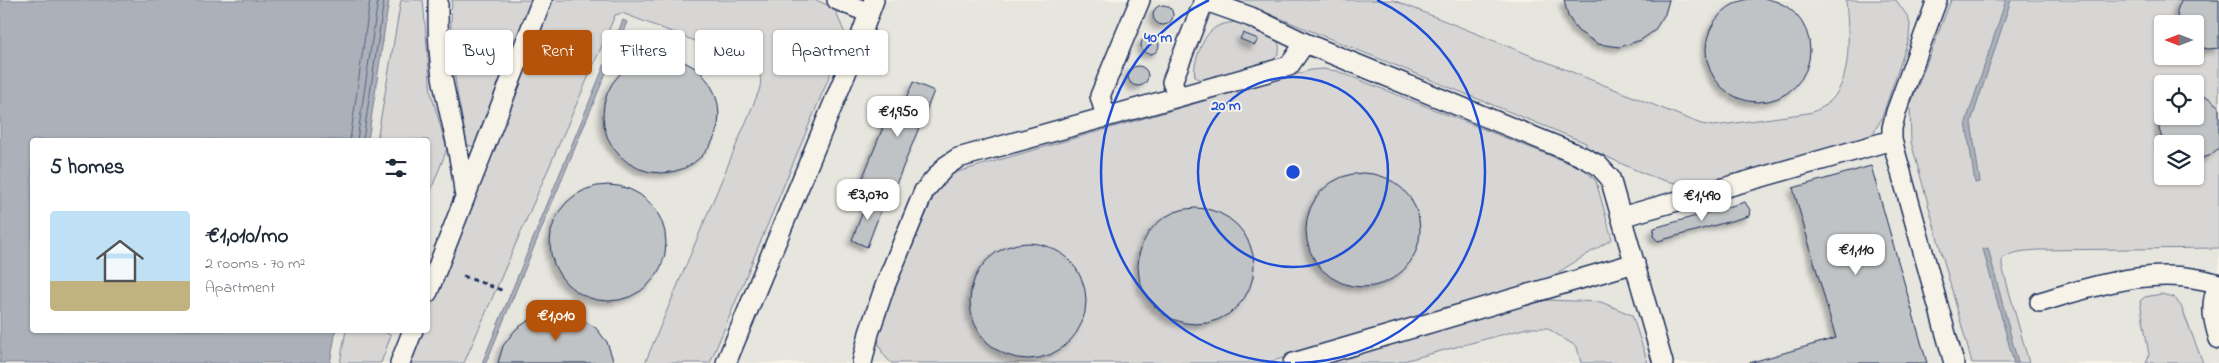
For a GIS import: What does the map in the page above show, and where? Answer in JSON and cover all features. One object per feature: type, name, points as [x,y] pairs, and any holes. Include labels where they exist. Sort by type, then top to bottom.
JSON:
[{"type":"lane","points":[[438,0],[438,36],[442,80],[461,160],[465,196]]},
{"type":"lane","points":[[430,287],[542,0]]},
{"type":"lane","points":[[726,363],[856,49],[871,7],[837,0]]},
{"type":"lane","points":[[1106,117],[1100,96],[1140,0]]},
{"type":"lane","points":[[1178,97],[1172,82],[1204,0],[1251,17],[1305,43],[1593,161],[1610,178],[1663,363]]},
{"type":"lane","points":[[1937,0],[1896,112],[1892,128],[1892,140],[1954,363]]},
{"type":"lane","points":[[865,362],[869,333],[924,191],[940,172],[958,158],[1289,66],[1305,43]]},
{"type":"lane","points":[[1621,217],[1892,140]]},
{"type":"lane","points":[[1293,363],[1635,264]]},
{"type":"lane","points":[[2040,302],[2104,283],[2150,275],[2203,279],[2219,284],[2214,294],[2212,315],[2219,339]]},
{"type":"lane","points":[[400,363],[412,333]]},
{"type":"path","points":[[477,282],[504,291]]},
{"type":"shaded area","points":[[372,0],[2219,0],[2219,363],[298,363],[304,333],[430,333],[430,138],[344,138]]},
{"type":"shaded area","points":[[401,0],[423,0],[431,93],[447,149],[430,193],[430,138],[377,138]]},
{"type":"shaded area","points":[[452,0],[534,0],[513,52],[513,30],[450,30]]},
{"type":"shaded area","points":[[552,0],[816,0],[834,8],[843,30],[773,30],[773,75],[830,75],[710,363],[645,363],[759,91],[760,75],[763,75],[763,30],[695,30],[695,41],[685,37],[685,30],[667,30],[622,13],[615,15],[608,30],[602,30],[602,45],[592,68],[592,30],[540,30]]},
{"type":"shaded area","points":[[1235,0],[1393,0],[1701,124],[1714,126],[1808,113],[1824,107],[1835,96],[1842,83],[1846,67],[1848,33],[1846,0],[1896,0],[1908,17],[1910,24],[1909,38],[1881,120],[1873,133],[1865,139],[1705,184],[1689,185],[1659,179],[1629,167],[1586,147],[1586,143]]},
{"type":"shaded area","points":[[1951,0],[2219,0],[2219,248],[2039,250],[2006,256],[2002,259],[2002,266],[2029,363],[1972,363],[1911,142],[1910,106]]},
{"type":"shaded area","points":[[1237,22],[1269,34],[1279,45],[1279,52],[1273,60],[1203,80],[1196,78],[1196,61],[1201,46],[1208,34],[1220,25]]},
{"type":"shaded area","points":[[1311,70],[1337,71],[1584,169],[1596,181],[1612,239],[1544,281],[1266,363],[891,363],[883,354],[879,345],[878,333],[894,288],[935,193],[940,185],[954,173]]},
{"type":"shaded area","points":[[523,73],[523,75],[589,75],[464,363],[408,363],[420,333],[430,333],[430,308]]},
{"type":"shaded area","points":[[455,75],[504,75],[475,147],[467,145]]},
{"type":"shaded area","points":[[2161,294],[2173,297],[2181,306],[2203,363],[2146,363],[2149,355],[2140,301],[2145,297]]},
{"type":"shaded area","points":[[1547,300],[1601,302],[1632,315],[1648,363],[1581,363],[1577,347],[1547,328],[1527,328],[1396,363],[1322,363],[1523,305]]},
{"type":"shaded area","points":[[345,333],[386,333],[391,335],[381,363],[340,363]]},
{"type":"water","points":[[0,0],[389,0],[368,138],[30,138],[30,333],[335,333],[330,363],[0,363]]},
{"type":"water","points":[[2006,0],[2011,0],[1971,122],[1980,182],[1975,183],[1966,122]]},
{"type":"water","points":[[623,20],[627,22],[624,30],[619,30]]},
{"type":"water","points":[[602,71],[602,75],[605,75],[486,363],[482,363]]},
{"type":"water","points":[[1988,248],[2018,363],[2014,363],[1983,249]]},
{"type":"building","points":[[1748,-1],[1768,-1],[1787,6],[1802,21],[1809,40],[1809,60],[1802,79],[1787,94],[1768,101],[1748,101],[1729,94],[1714,79],[1707,60],[1707,40],[1714,21],[1729,6]]},
{"type":"building","points":[[1564,0],[1669,0],[1665,14],[1654,31],[1641,40],[1620,47],[1598,44],[1578,31],[1568,16]]},
{"type":"building","points":[[2181,0],[2219,0],[2219,48],[2204,48],[2204,15],[2177,15]]},
{"type":"building","points":[[1163,5],[1170,8],[1173,15],[1170,22],[1163,25],[1156,22],[1153,15],[1156,8]]},
{"type":"building","points":[[1243,33],[1258,39],[1255,45],[1240,39]]},
{"type":"building","points":[[1146,36],[1154,36],[1159,41],[1157,52],[1146,54],[1141,49],[1141,41]]},
{"type":"building","points":[[685,62],[695,69],[695,75],[703,75],[715,93],[718,104],[718,126],[715,137],[709,147],[693,163],[683,169],[672,172],[650,172],[639,169],[629,163],[613,147],[607,137],[604,126],[604,104],[607,93],[619,75],[685,75]]},
{"type":"building","points":[[1138,66],[1145,69],[1148,76],[1145,83],[1138,86],[1131,83],[1128,76],[1131,69]]},
{"type":"building","points":[[913,82],[934,91],[894,189],[863,177],[890,110],[900,114]]},
{"type":"building","points":[[2204,97],[2209,98],[2219,107],[2219,148],[2209,156],[2204,157],[2204,135],[2161,135],[2160,125],[2204,125]]},
{"type":"building","points":[[1871,166],[1927,363],[1749,363],[1836,338],[1793,188]]},
{"type":"building","points":[[1363,173],[1385,177],[1404,189],[1416,208],[1420,230],[1416,252],[1404,271],[1385,283],[1363,287],[1341,283],[1322,271],[1310,252],[1306,230],[1310,208],[1322,189],[1341,177]]},
{"type":"building","points":[[608,185],[630,189],[649,202],[662,221],[666,243],[662,265],[649,284],[630,297],[608,301],[586,297],[567,284],[554,265],[550,243],[554,221],[567,202],[586,189]]},
{"type":"building","points":[[869,196],[884,202],[867,247],[852,240]]},
{"type":"building","points":[[1745,202],[1750,210],[1749,216],[1658,241],[1653,236],[1654,228]]},
{"type":"building","points":[[1196,208],[1218,212],[1237,225],[1250,244],[1254,266],[1250,288],[1237,307],[1218,320],[1196,324],[1174,320],[1155,307],[1142,288],[1138,266],[1142,244],[1155,225],[1174,212]]},
{"type":"building","points":[[1028,243],[1050,247],[1069,260],[1082,279],[1086,301],[1082,323],[1069,342],[1050,355],[1028,359],[1006,355],[987,342],[974,323],[970,301],[974,279],[987,260],[1006,247]]},
{"type":"building","points":[[552,313],[577,317],[595,327],[607,342],[614,363],[498,363],[503,346],[516,329],[534,317]]}]
